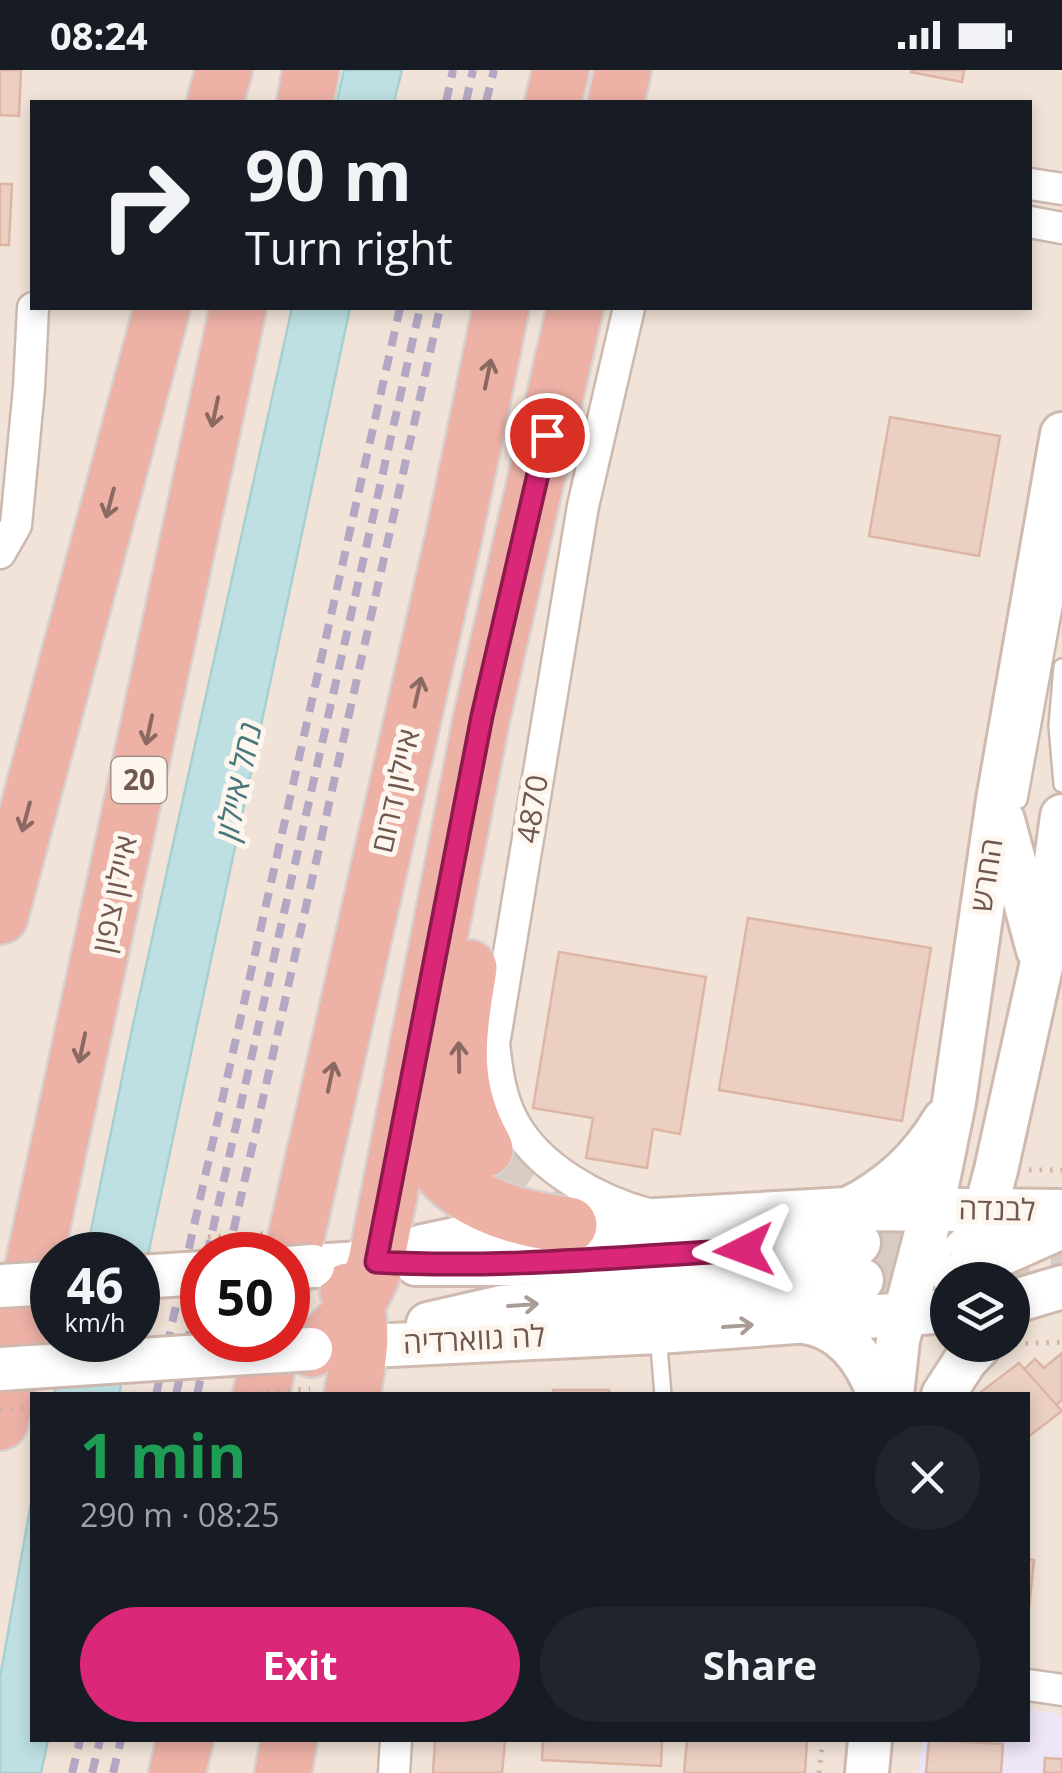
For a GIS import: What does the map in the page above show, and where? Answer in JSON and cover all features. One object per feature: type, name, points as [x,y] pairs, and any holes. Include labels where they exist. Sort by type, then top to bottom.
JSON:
[{"type":"highway","points":[[216,100],[224,70]]},
{"type":"highway","points":[[268,100],[272,70]]},
{"type":"highway","points":[[305,100],[311,70]]},
{"type":"highway","points":[[554,100],[561,70]]},
{"type":"highway","points":[[616,100],[623,70]]},
{"type":"highway","points":[[0,916],[161,310]]},
{"type":"highway","name":"איילון צפון","points":[[0,1422],[237,310]]},
{"type":"highway","name":"איילון דרום","points":[[304,1232],[502,310]]},
{"type":"highway","points":[[325,1348],[414,1067],[482,716],[574,310]]},
{"type":"highway","points":[[486,1149],[465,1107],[458,1038],[530,604],[563,364]]},
{"type":"highway","points":[[414,1067],[416,1124],[427,1154],[444,1178],[502,1209],[538,1222],[568,1226]]},
{"type":"highway","points":[[310,1272],[337,1279],[325,1348]]},
{"type":"highway","points":[[177,1773],[185,1742]]},
{"type":"highway","points":[[284,1773],[290,1742]]},
{"type":"main road","name":"החרש","points":[[909,1275],[932,1210],[954,1102],[998,800],[1062,434]]},
{"type":"main road","points":[[998,800],[1026,916],[1062,1008]]},
{"type":"main road","points":[[325,1348],[448,1266],[514,1264],[909,1275],[986,1209],[1042,962],[1062,816]]},
{"type":"main road","points":[[892,1392],[909,1275],[879,1192],[928,1147],[954,1102]]},
{"type":"main road","name":"לה גווארדיה","points":[[0,1369],[799,1322],[909,1275],[932,1210]]},
{"type":"main road","name":"לבנדה","points":[[932,1210],[1062,1211]]},
{"type":"main road","name":"לה גווארדיה","points":[[325,1348],[454,1238],[568,1226],[672,1219],[909,1275],[930,1294]]},
{"type":"main road","points":[[325,1348],[502,1307],[909,1275],[1062,1228]]},
{"type":"main road","points":[[0,1286],[30,1284]]},
{"type":"main road","points":[[799,1322],[819,1324],[844,1338],[872,1377],[878,1392]]},
{"type":"main road","points":[[940,1392],[945,1362]]},
{"type":"main road","points":[[942,1392],[964,1362]]},
{"type":"main road","points":[[867,1773],[870,1742]]},
{"type":"street","points":[[1032,184],[1062,189]]},
{"type":"street","points":[[1032,222],[1062,228]]},
{"type":"street","points":[[0,554],[16,525],[32,310]]},
{"type":"street","name":"4870","points":[[630,310],[582,506],[494,1044],[498,1079],[512,1121],[527,1142],[578,1183],[628,1208],[672,1219]]},
{"type":"street","points":[[1030,1685],[1062,1690]]},
{"type":"street","points":[[394,1773],[396,1742]]},
{"type":"lane","points":[[976,946],[1009,846],[1062,563]]},
{"type":"lane","points":[[1062,667],[1057,726],[1062,784]]},
{"type":"lane","points":[[909,1275],[986,1209]]},
{"type":"lane","points":[[658,1332],[663,1392]]},
{"type":"path","points":[[1030,1343],[1062,1342]]},
{"type":"path","points":[[231,1392],[325,1348]]},
{"type":"path","points":[[0,1410],[30,1408]]},
{"type":"path","points":[[818,1773],[823,1742]]},
{"type":"shaded area","points":[[0,70],[1062,70],[1062,1773],[0,1773]]},
{"type":"shaded area","points":[[1030,1708],[1062,1715],[1062,1773],[918,1773],[922,1742],[1030,1742]]},
{"type":"water","points":[[344,70],[402,70],[394,100],[337,100]]},
{"type":"water","name":"נחל איילון","points":[[292,310],[350,310],[153,1232],[91,1232]]},
{"type":"water","points":[[62,1362],[126,1362],[120,1392],[55,1392]]},
{"type":"water","points":[[30,1508],[30,1742],[48,1742],[41,1773],[0,1773],[0,1678]]},
{"type":"building","points":[[0,70],[21,70],[19,116],[0,115]]},
{"type":"building","points":[[912,70],[964,70],[962,82]]},
{"type":"building","points":[[0,184],[12,184],[9,245],[0,245]]},
{"type":"building","points":[[890,417],[1000,436],[979,556],[869,536]]},
{"type":"building","points":[[748,918],[931,948],[902,1121],[719,1090]]},
{"type":"building","points":[[559,952],[706,977],[680,1134],[653,1129],[647,1168],[586,1158],[593,1118],[533,1108]]},
{"type":"building","points":[[1062,1353],[1062,1400],[1056,1405],[1024,1369],[1035,1359],[1044,1368]]},
{"type":"building","points":[[1019,1363],[1062,1411],[1030,1435],[1030,1392],[981,1392]]},
{"type":"building","points":[[553,1390],[609,1390],[609,1392]]},
{"type":"building","points":[[1030,1559],[1034,1560],[1030,1599]]},
{"type":"building","points":[[435,1742],[505,1742],[502,1773],[433,1773]]},
{"type":"building","points":[[543,1742],[662,1742],[661,1766],[542,1760]]},
{"type":"building","points":[[687,1742],[807,1742],[805,1773],[684,1773]]},
{"type":"building","points":[[929,1742],[1003,1744],[1001,1773],[926,1773]]},
{"type":"building","points":[[1045,1758],[1062,1759],[1062,1773],[1044,1773]]},
{"type":"tunnel","points":[[485,1149],[542,1194],[574,1208],[611,1214]]},
{"type":"tunnel","points":[[859,1243],[957,1240]]},
{"type":"tunnel","points":[[862,1280],[991,1271],[1062,1272]]},
{"type":"railway","points":[[446,100],[453,70]]},
{"type":"railway","points":[[466,100],[473,70]]},
{"type":"railway","points":[[486,100],[494,70]]},
{"type":"railway","points":[[157,1392],[400,310]]},
{"type":"railway","points":[[212,1232],[420,310]]},
{"type":"railway","points":[[233,1232],[440,310]]},
{"type":"railway","points":[[177,1392],[183,1362]]},
{"type":"railway","points":[[198,1392],[204,1362]]},
{"type":"railway","points":[[72,1773],[80,1742]]},
{"type":"railway","points":[[92,1773],[100,1742]]},
{"type":"railway","points":[[113,1773],[121,1742]]},
{"type":"route","points":[[547,435],[482,716],[376,1262],[514,1264],[744,1250]]}]
